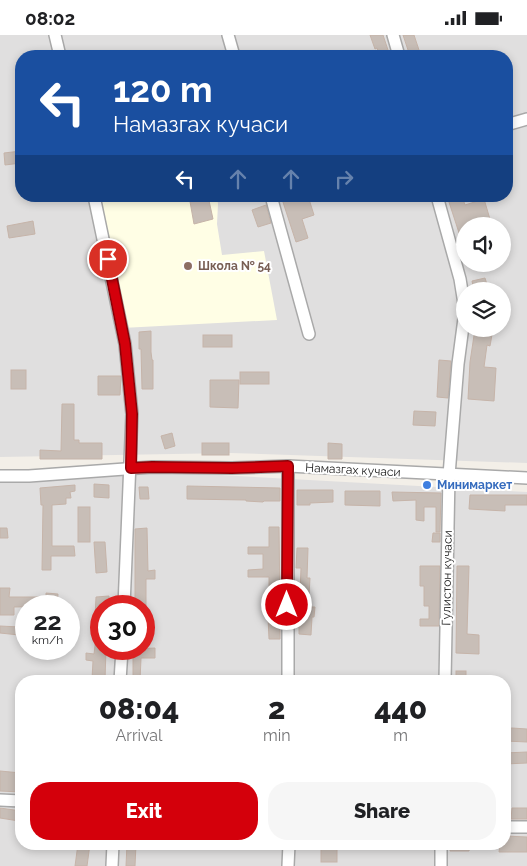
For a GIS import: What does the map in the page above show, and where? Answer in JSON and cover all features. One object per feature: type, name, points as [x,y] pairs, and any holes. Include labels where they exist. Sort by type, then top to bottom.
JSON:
[{"type":"street","points":[[55,35],[59,50]]},
{"type":"street","points":[[228,35],[232,50]]},
{"type":"street","points":[[393,35],[397,50]]},
{"type":"street","points":[[513,123],[527,119]]},
{"type":"street","points":[[95,202],[125,344],[132,414],[125,595]]},
{"type":"street","points":[[274,202],[309,334]]},
{"type":"street","name":"Гулистон кучаси","points":[[439,202],[460,282]]},
{"type":"street","name":"Гулистон кучаси","points":[[445,675],[449,475],[462,337]]},
{"type":"street","points":[[288,466],[288,675]]},
{"type":"street","name":"Намазгах кучаси","points":[[0,476],[29,476],[152,467],[232,468],[288,466],[527,478]]},
{"type":"street","points":[[120,675],[121,660]]},
{"type":"street","points":[[0,800],[15,801]]},
{"type":"street","points":[[511,827],[527,827]]},
{"type":"street","points":[[112,866],[113,850]]},
{"type":"street","points":[[288,866],[289,850]]},
{"type":"street","points":[[441,866],[442,850]]},
{"type":"shaded area","points":[[0,35],[527,35],[527,463],[231,453],[0,457]]},
{"type":"shaded area","name":"Школа № 54","points":[[95,202],[218,202],[217,224],[222,255],[264,251],[277,320],[122,328]]},
{"type":"shaded area","points":[[164,472],[527,492],[527,866],[0,866],[0,473]]},
{"type":"building","points":[[370,35],[383,35],[388,50],[375,49]]},
{"type":"building","points":[[403,35],[414,35],[419,50],[408,50]]},
{"type":"building","points":[[15,152],[15,164],[5,165],[4,153]]},
{"type":"building","name":"Школа № 54","points":[[190,202],[209,202],[213,219],[194,224]]},
{"type":"building","points":[[283,202],[310,202],[314,215],[302,219],[308,238],[296,242]]},
{"type":"building","points":[[449,202],[464,202],[465,205],[474,202],[485,202],[489,217],[456,217],[456,224]]},
{"type":"building","points":[[266,205],[271,223],[258,227],[252,210]]},
{"type":"building","points":[[33,221],[35,234],[9,238],[7,226]]},
{"type":"building","points":[[485,278],[486,282],[472,282]]},
{"type":"building","points":[[151,331],[153,389],[142,389],[139,332]]},
{"type":"building","points":[[203,335],[232,335],[232,347],[203,347]]},
{"type":"building","points":[[474,337],[492,337],[490,346],[487,345],[484,367],[496,368],[494,401],[468,399]]},
{"type":"building","points":[[439,360],[451,361],[448,398],[437,397]]},
{"type":"building","points":[[11,370],[26,370],[26,389],[11,389]]},
{"type":"building","points":[[240,372],[269,372],[269,384],[240,384]]},
{"type":"building","points":[[98,376],[121,376],[120,395],[98,395]]},
{"type":"building","points":[[210,380],[239,380],[238,408],[210,407]]},
{"type":"building","points":[[62,404],[74,404],[74,440],[79,440],[79,443],[102,443],[102,459],[40,459],[40,450],[61,451]]},
{"type":"building","points":[[414,411],[436,412],[435,426],[413,425]]},
{"type":"building","points":[[172,433],[175,446],[165,449],[161,436]]},
{"type":"building","points":[[202,443],[229,443],[229,455],[202,455]]},
{"type":"building","points":[[328,443],[342,444],[342,459],[328,459]]},
{"type":"building","points":[[94,484],[109,485],[109,498],[94,497]]},
{"type":"building","points":[[75,485],[75,491],[70,492],[71,498],[66,498],[66,504],[52,505],[52,546],[74,546],[75,556],[51,556],[51,570],[42,570],[43,505],[41,505],[40,488]]},
{"type":"building","points":[[187,486],[280,488],[280,501],[187,499]]},
{"type":"building","points":[[139,487],[148,487],[149,499],[140,499]]},
{"type":"building","points":[[297,490],[333,490],[333,502],[297,505]]},
{"type":"building","points":[[345,491],[380,491],[380,506],[345,505]]},
{"type":"building","points":[[392,492],[441,493],[440,532],[436,532],[436,507],[424,507],[424,521],[416,520],[416,500],[393,501]]},
{"type":"building","points":[[470,495],[527,495],[527,505],[505,505],[505,511],[469,509]]},
{"type":"building","points":[[78,507],[90,507],[90,542],[78,542]]},
{"type":"building","points":[[269,527],[279,527],[280,606],[269,606],[269,577],[248,577],[248,570],[263,569],[263,554],[248,554],[248,547],[269,547]]},
{"type":"building","points":[[0,528],[7,528],[8,538],[0,538]]},
{"type":"building","points":[[147,528],[148,571],[155,570],[155,579],[146,579],[146,595],[135,595],[135,529]]},
{"type":"building","points":[[433,533],[440,533],[440,542],[432,542]]},
{"type":"building","points":[[94,542],[105,542],[107,572],[96,573]]},
{"type":"building","points":[[297,548],[308,548],[307,578],[310,578],[309,595],[300,594],[301,568],[296,568]]},
{"type":"building","points":[[420,566],[440,566],[439,626],[420,626],[420,619],[429,619],[429,606],[424,606],[424,586],[420,586]]},
{"type":"building","points":[[457,566],[469,566],[467,634],[479,635],[479,654],[456,653]]},
{"type":"building","points":[[0,588],[10,588],[9,597],[15,597],[14,615],[0,615]]},
{"type":"building","points":[[46,593],[58,594],[46,595]]},
{"type":"building","points":[[299,607],[315,607],[314,617],[312,617],[311,635],[299,634]]},
{"type":"building","points":[[268,617],[280,617],[280,639],[269,639]]},
{"type":"building","points":[[0,626],[15,627],[15,635],[0,633]]},
{"type":"building","points":[[86,653],[90,654],[90,660],[106,660],[105,675],[92,675],[93,661],[86,660]]},
{"type":"building","points":[[133,660],[141,660],[140,675],[133,675]]},
{"type":"building","points":[[456,671],[466,671],[466,675],[456,675]]},
{"type":"building","points":[[511,728],[527,729],[527,742],[511,741]]},
{"type":"building","points":[[527,752],[527,763],[511,764],[511,753]]},
{"type":"building","points":[[0,771],[15,772],[15,792],[0,791]]},
{"type":"building","points":[[0,808],[15,810],[15,820],[0,818]]},
{"type":"building","points":[[512,808],[527,808],[527,819],[511,819]]},
{"type":"building","points":[[511,836],[527,837],[527,852],[499,852],[499,850],[511,850]]},
{"type":"building","points":[[77,850],[89,850],[87,866],[75,866]]},
{"type":"building","points":[[127,850],[136,850],[135,866],[126,866]]},
{"type":"building","points":[[321,850],[337,850],[337,862],[321,862]]},
{"type":"building","points":[[450,850],[469,850],[469,851]]},
{"type":"place","name":"Школа № 54","points":[[188,266]]},
{"type":"place","name":"Минимаркет","points":[[427,485]]},
{"type":"route","points":[[108,259],[125,344],[132,414],[131,468],[288,466],[287,605]]}]
